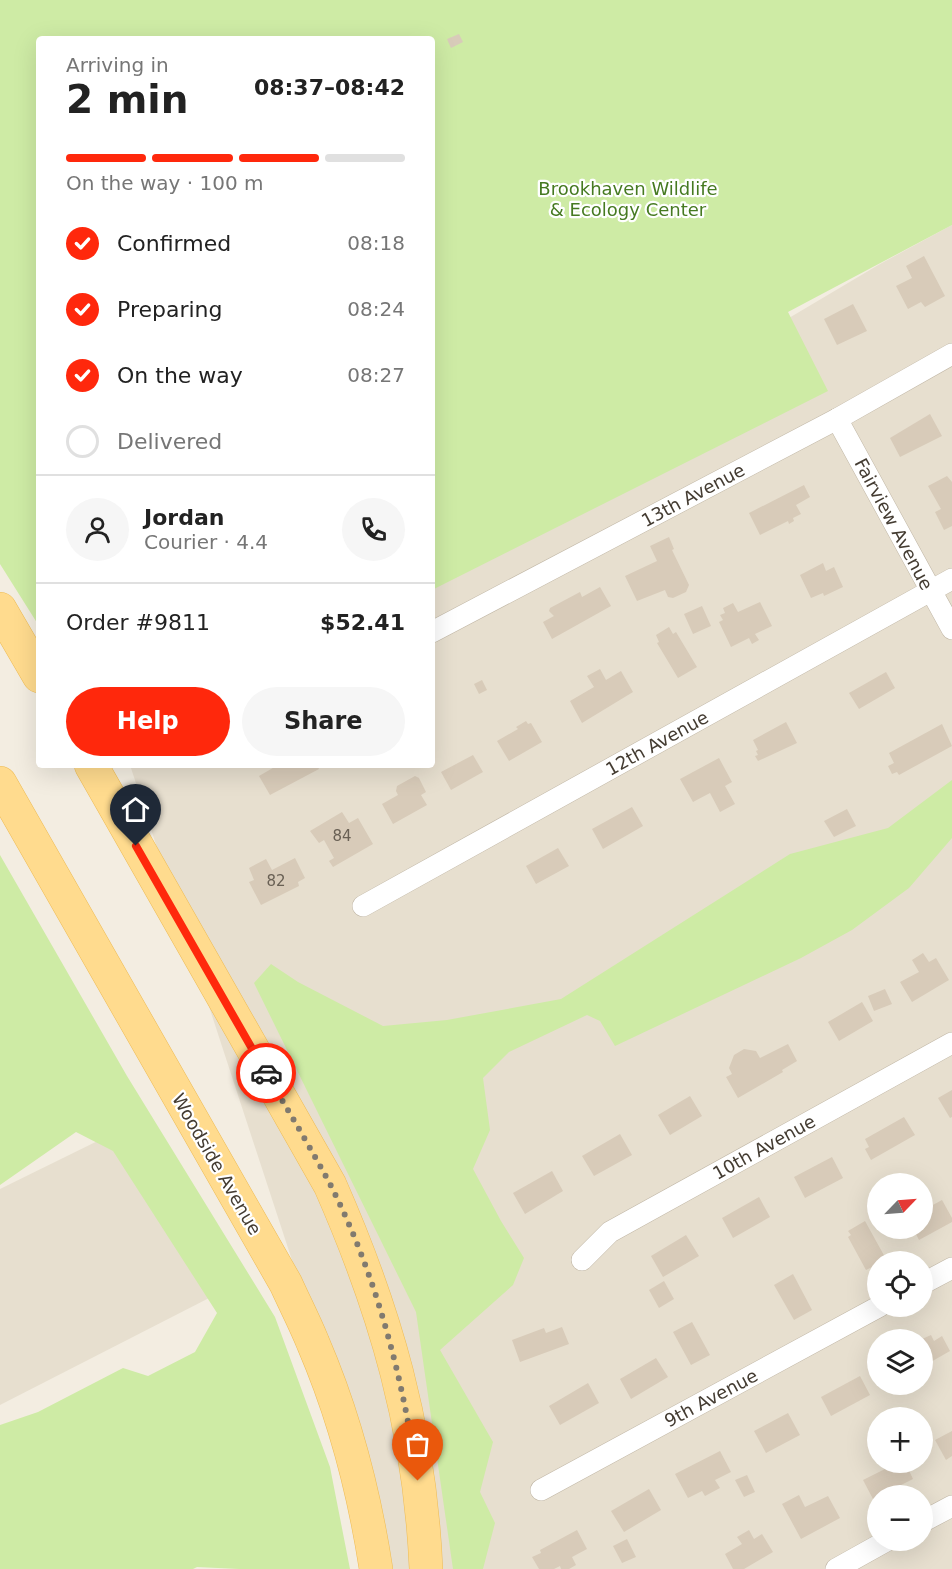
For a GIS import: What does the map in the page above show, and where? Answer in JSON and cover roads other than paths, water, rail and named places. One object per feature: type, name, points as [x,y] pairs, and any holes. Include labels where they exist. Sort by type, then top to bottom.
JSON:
[{"type":"main road","points":[[0,609],[36,671]]},
{"type":"main road","points":[[93,768],[330,1185],[357,1245],[398,1373],[412,1438],[422,1502],[426,1569]]},
{"type":"main road","name":"Woodside Avenue","points":[[0,783],[286,1284],[313,1342],[336,1402],[356,1466],[370,1528],[376,1569]]},
{"type":"street","name":"13th Avenue","points":[[435,630],[837,419],[952,354]]},
{"type":"street","name":"Fairview Avenue","points":[[837,419],[952,629]]},
{"type":"street","name":"12th Avenue","points":[[363,906],[952,579]]},
{"type":"street","name":"10th Avenue","points":[[582,1260],[610,1232],[952,1043]]},
{"type":"street","points":[[933,1278],[952,1268]]},
{"type":"street","name":"9th Avenue","points":[[541,1490],[867,1313]]},
{"type":"street","points":[[933,1516],[952,1506]]},
{"type":"street","points":[[836,1569],[868,1551]]},
{"type":"park label","name":"Brookhaven Wildlife & Ecology Center","points":[[628,198]]}]
